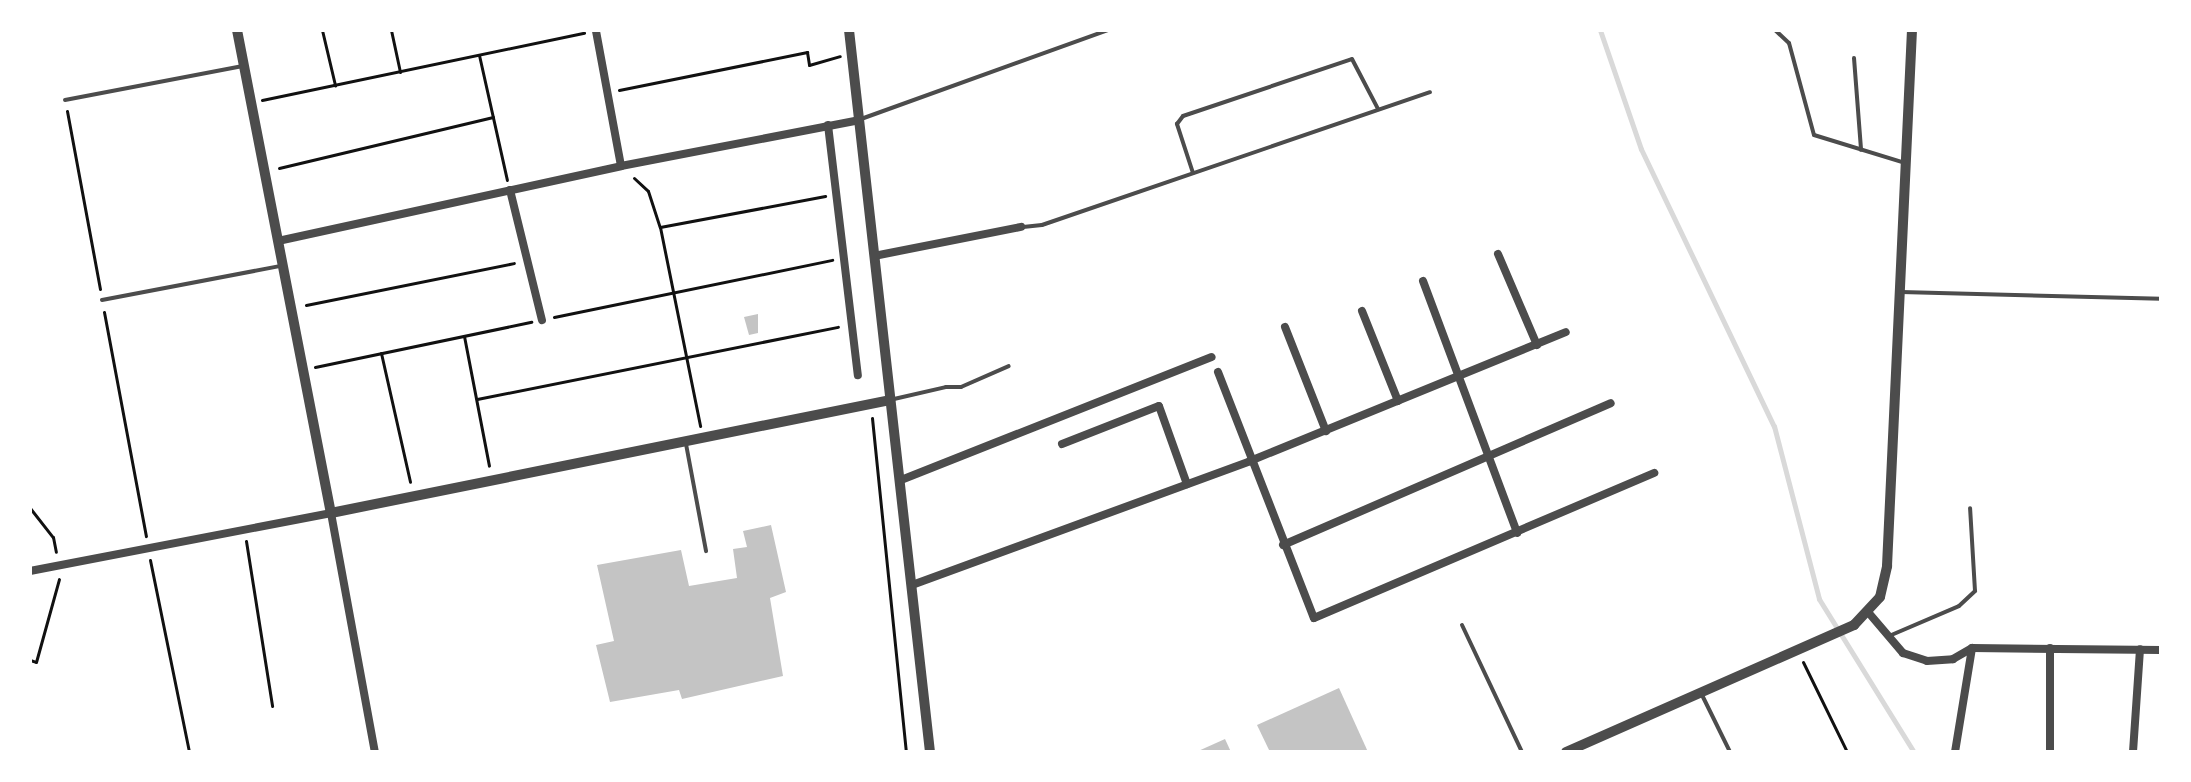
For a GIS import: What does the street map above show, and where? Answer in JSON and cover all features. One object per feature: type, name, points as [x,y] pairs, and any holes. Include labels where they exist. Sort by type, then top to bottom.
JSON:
[{"type":"street","points":[[237,30],[375,752]]},
{"type":"street","points":[[849,30],[930,752]]},
{"type":"street","points":[[1566,752],[1854,625],[1880,597],[1887,566],[1912,30]]},
{"type":"street","points":[[596,31],[621,166]]},
{"type":"street","points":[[278,241],[621,166],[859,120]]},
{"type":"street","points":[[828,125],[858,375]]},
{"type":"street","points":[[510,190],[525,261],[542,320]]},
{"type":"street","points":[[874,256],[1021,227]]},
{"type":"street","points":[[1498,254],[1537,345]]},
{"type":"street","points":[[1423,281],[1460,376],[1486,457],[1517,533]]},
{"type":"street","points":[[1362,311],[1398,401]]},
{"type":"street","points":[[1285,327],[1326,431]]},
{"type":"street","points":[[912,585],[1250,461],[1566,332]]},
{"type":"street","points":[[901,480],[1212,357]]},
{"type":"street","points":[[1218,372],[1250,461],[1314,618],[1654,473]]},
{"type":"street","points":[[30,571],[890,400]]},
{"type":"street","points":[[1283,545],[1611,403]]},
{"type":"street","points":[[1062,444],[1159,406],[1187,484]]},
{"type":"street","points":[[1868,612],[1903,653],[1927,661],[1953,659],[1972,648],[2161,650]]},
{"type":"street","points":[[1955,752],[1972,648]]},
{"type":"street","points":[[2050,648],[2050,752]]},
{"type":"street","points":[[2133,752],[2140,649]]},
{"type":"lane","points":[[859,120],[1108,30]]},
{"type":"lane","points":[[1775,30],[1789,43],[1814,135],[1905,163]]},
{"type":"lane","points":[[1854,58],[1861,150]]},
{"type":"lane","points":[[1193,174],[1177,124],[1183,116],[1352,59],[1378,109]]},
{"type":"lane","points":[[65,100],[244,66]]},
{"type":"lane","points":[[1021,227],[1042,225],[1430,92]]},
{"type":"lane","points":[[102,300],[283,266]]},
{"type":"lane","points":[[1899,292],[2161,299]]},
{"type":"lane","points":[[890,400],[946,387],[961,387],[1009,366]]},
{"type":"lane","points":[[685,441],[706,551]]},
{"type":"lane","points":[[1888,636],[1959,606],[1975,591],[1970,508]]},
{"type":"lane","points":[[1462,625],[1522,752]]},
{"type":"lane","points":[[1701,692],[1730,752]]},
{"type":"path","points":[[322,30],[335,85]]},
{"type":"path","points":[[391,30],[400,72]]},
{"type":"path","points":[[251,102],[596,31]]},
{"type":"path","points":[[607,92],[807,52],[809,65],[852,53]]},
{"type":"path","points":[[479,55],[510,190]]},
{"type":"path","points":[[65,100],[189,752]]},
{"type":"path","points":[[265,171],[493,117]]},
{"type":"path","points":[[621,166],[648,191],[660,227],[702,438]]},
{"type":"path","points":[[660,227],[836,194]]},
{"type":"path","points":[[303,369],[844,258]]},
{"type":"path","points":[[291,308],[525,261]]},
{"type":"path","points":[[477,399],[852,324]]},
{"type":"path","points":[[464,336],[491,481]]},
{"type":"path","points":[[381,353],[414,496]]},
{"type":"path","points":[[871,404],[906,752]]},
{"type":"path","points":[[30,508],[53,537],[60,575],[36,662],[30,660]]},
{"type":"path","points":[[246,530],[246,558],[272,706]]},
{"type":"path","points":[[1797,650],[1847,752]]},
{"type":"building","points":[[758,314],[758,333],[749,335],[744,317]]},
{"type":"building","points":[[771,525],[786,592],[770,598],[783,676],[682,699],[679,690],[610,702],[596,645],[614,641],[597,565],[681,550],[689,586],[737,578],[733,549],[747,547],[743,531]]},
{"type":"building","points":[[1339,688],[1368,752],[1270,752],[1257,725]]},
{"type":"building","points":[[1225,739],[1231,752],[1196,752]]},
{"type":"waterway","points":[[1600,30],[1641,149],[1774,426],[1819,599],[1914,752]]}]
